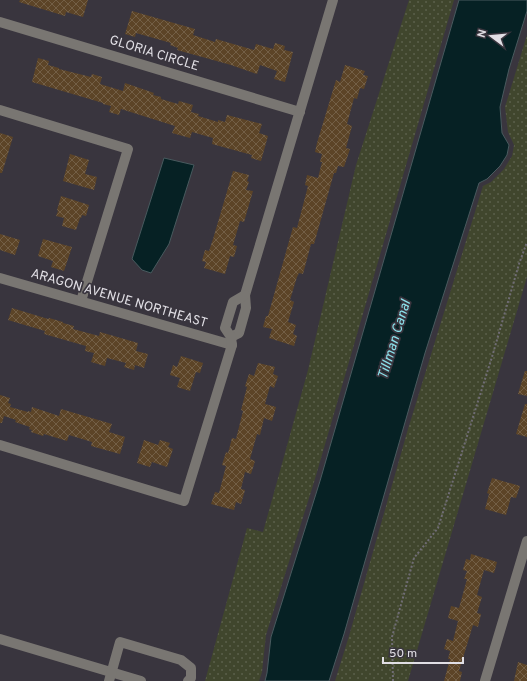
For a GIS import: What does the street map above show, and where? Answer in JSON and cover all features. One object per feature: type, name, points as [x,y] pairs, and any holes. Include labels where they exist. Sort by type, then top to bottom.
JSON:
[{"type":"street","points":[[0,445],[184,500],[231,341],[239,333],[246,308],[245,295],[333,0]]},
{"type":"street","name":"GLORIA CIRCLE","points":[[0,22],[300,112]]},
{"type":"street","points":[[0,110],[128,149],[81,301]]},
{"type":"street","name":"ARAGON AVENUE NORTHEAST","points":[[0,278],[231,341]]},
{"type":"street","points":[[231,341],[225,328],[233,302],[245,295]]},
{"type":"street","points":[[485,681],[527,541]]},
{"type":"street","points":[[0,640],[110,677],[141,681]]},
{"type":"street","points":[[110,677],[120,642],[181,660],[191,668],[191,678],[188,681]]},
{"type":"path","points":[[393,681],[392,637],[414,558],[438,528],[527,242]]},
{"type":"shaded area","points":[[409,0],[454,0],[315,479],[266,635],[262,672],[259,681],[205,681],[247,528],[263,532],[308,370],[356,165]]},
{"type":"shaded area","points":[[527,35],[527,277],[408,681],[335,681],[408,429],[483,186],[491,182],[504,169],[512,156],[514,145],[508,132],[505,107]]},
{"type":"water","name":"Tillman Canal","points":[[459,0],[527,0],[527,11],[509,69],[500,107],[502,133],[509,145],[507,155],[500,166],[487,179],[479,183],[425,353],[329,681],[265,681],[271,637],[320,481]]},
{"type":"water","points":[[164,158],[194,165],[169,244],[151,273],[142,270],[132,259]]},
{"type":"building","points":[[20,0],[88,0],[83,17],[66,12],[65,16],[19,2]]},
{"type":"building","points":[[132,11],[195,29],[193,35],[215,42],[216,39],[254,50],[256,44],[273,49],[275,43],[285,46],[284,50],[293,52],[285,82],[274,79],[277,71],[260,65],[257,74],[177,50],[178,48],[170,45],[171,43],[136,33],[135,37],[125,34]]},
{"type":"building","points":[[38,58],[49,61],[48,65],[59,69],[91,77],[92,74],[102,77],[100,84],[123,91],[125,83],[154,93],[153,95],[161,97],[161,99],[178,104],[179,101],[193,105],[191,112],[199,114],[198,116],[218,122],[218,120],[225,122],[227,115],[262,124],[259,133],[268,136],[261,161],[251,158],[252,155],[212,144],[213,138],[192,132],[190,138],[172,133],[175,126],[121,109],[119,115],[109,112],[111,106],[32,82]]},
{"type":"building","points":[[345,65],[365,71],[363,75],[368,76],[364,89],[360,88],[357,99],[354,98],[347,124],[352,126],[346,148],[350,149],[344,167],[338,166],[336,173],[334,173],[314,244],[311,244],[303,274],[299,273],[297,277],[290,300],[294,302],[288,322],[296,325],[293,334],[297,336],[294,346],[269,338],[272,329],[263,327],[266,316],[268,316],[293,227],[297,228],[308,186],[305,185],[307,175],[318,178],[322,162],[320,162],[322,154],[315,152],[317,143],[336,80],[340,82]]},
{"type":"building","points":[[0,133],[13,137],[2,173],[0,173]]},
{"type":"building","points":[[70,154],[89,160],[85,174],[97,177],[94,190],[63,181]]},
{"type":"building","points":[[233,171],[249,175],[247,181],[249,182],[246,190],[253,191],[244,222],[240,221],[233,245],[237,246],[234,257],[230,256],[225,274],[204,268],[206,262],[202,261],[205,250],[209,251]]},
{"type":"building","points":[[61,196],[89,205],[86,216],[82,215],[76,230],[62,226],[64,218],[56,216]]},
{"type":"building","points":[[0,234],[20,240],[15,255],[0,250]]},
{"type":"building","points":[[43,239],[72,247],[64,271],[51,267],[53,261],[38,256]]},
{"type":"building","points":[[12,308],[63,322],[74,326],[73,329],[99,336],[100,332],[138,343],[136,351],[148,354],[144,368],[135,365],[134,370],[124,367],[126,363],[107,358],[105,366],[91,362],[94,353],[85,351],[86,346],[44,334],[45,331],[8,320]]},
{"type":"building","points":[[181,356],[203,363],[200,373],[196,372],[190,391],[177,387],[180,378],[170,375],[173,365],[177,367]]},
{"type":"building","points":[[258,363],[275,367],[273,374],[278,376],[274,388],[270,386],[265,404],[276,407],[272,421],[264,418],[260,435],[257,434],[250,459],[255,461],[251,474],[245,472],[241,489],[245,490],[241,504],[236,502],[234,510],[211,504],[215,492],[219,493],[226,466],[222,465],[226,452],[228,453],[232,438],[236,439],[243,411],[241,410],[247,387],[245,386],[249,374],[254,376]]},
{"type":"building","points":[[525,371],[527,371],[527,396],[518,394]]},
{"type":"building","points":[[0,395],[10,398],[8,403],[11,404],[10,407],[28,412],[31,412],[32,407],[59,416],[61,409],[112,424],[109,432],[125,437],[120,454],[91,446],[92,442],[69,435],[67,441],[44,434],[43,436],[31,432],[32,430],[29,429],[30,427],[15,422],[16,420],[4,416],[2,423],[0,423]]},
{"type":"building","points":[[525,404],[527,404],[527,437],[516,434]]},
{"type":"building","points":[[144,440],[158,445],[160,440],[170,443],[168,447],[173,449],[167,467],[152,462],[150,467],[137,463]]},
{"type":"building","points":[[492,478],[520,486],[516,498],[511,497],[506,515],[485,509],[489,494],[487,493]]},
{"type":"building","points":[[471,554],[497,562],[494,573],[484,570],[477,595],[482,597],[477,613],[481,614],[478,627],[473,625],[459,671],[462,672],[460,681],[444,681],[450,659],[448,659],[450,651],[444,649],[447,639],[453,641],[458,621],[448,618],[451,606],[459,608],[467,579],[464,579],[467,571],[463,570],[466,559],[470,560]]},
{"type":"building","points":[[518,662],[527,665],[527,681],[514,681]]}]
